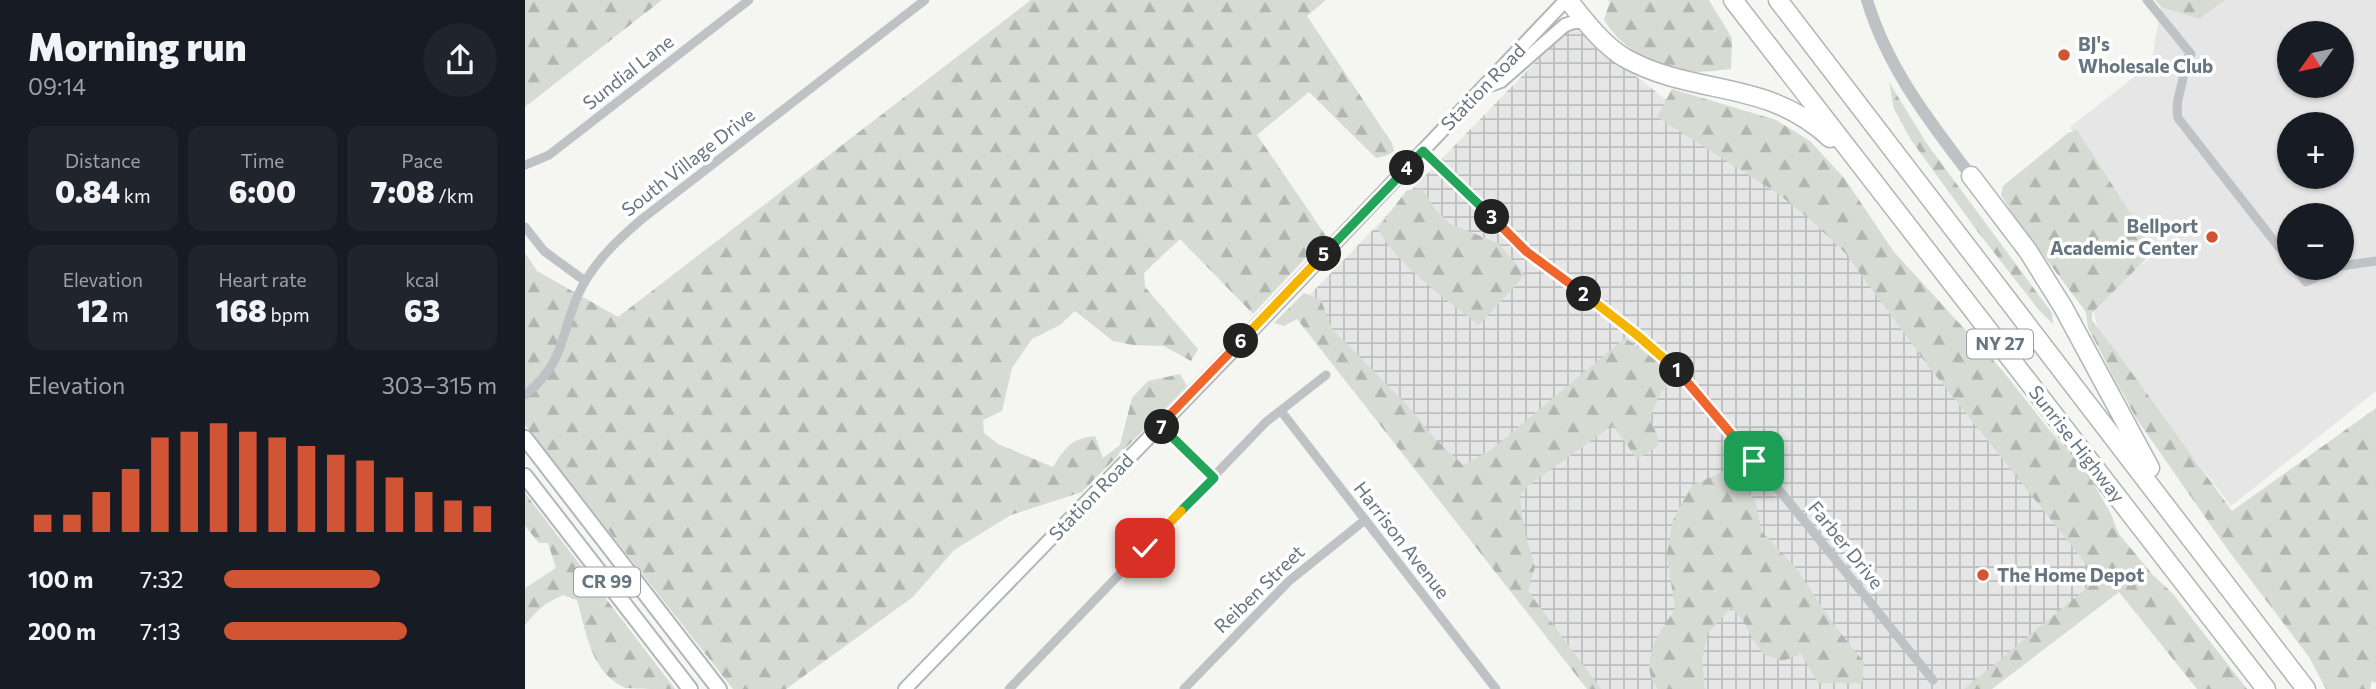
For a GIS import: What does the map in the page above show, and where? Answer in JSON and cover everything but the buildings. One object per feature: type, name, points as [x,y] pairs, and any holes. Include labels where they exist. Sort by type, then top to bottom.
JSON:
[{"type":"highway","points":[[1567,0],[1622,57],[1685,81],[1753,95],[1799,114],[1828,137],[1864,180],[1891,204]]},
{"type":"highway","name":"Sunrise Highway","points":[[1733,0],[2266,689]]},
{"type":"highway","name":"Sunrise Highway","points":[[1778,0],[2306,689]]},
{"type":"highway","points":[[1972,176],[2045,278],[2094,361],[2148,466],[2232,590]]},
{"type":"main road","name":"Station Road","points":[[905,689],[1567,0]]},
{"type":"main road","points":[[1483,88],[1501,81],[1565,25],[1587,22]]},
{"type":"main road","name":"CR 99","points":[[525,438],[719,689]]},
{"type":"main road","name":"CR 99","points":[[525,476],[690,689]]},
{"type":"street","name":"Sundial Lane","points":[[525,165],[548,155],[749,0]]},
{"type":"street","name":"South Village Drive","points":[[525,395],[542,379],[560,353],[585,281],[612,246],[636,224],[925,0]]},
{"type":"street","points":[[1867,0],[1887,54],[1919,106],[1972,176]]},
{"type":"street","points":[[2147,0],[2191,54],[2185,61],[2185,73],[2176,104],[2179,118],[2277,245]]},
{"type":"street","name":"Farber Drive","points":[[1423,151],[1527,252],[1613,315],[1676,369],[1789,502],[1933,680]]},
{"type":"street","points":[[525,227],[533,240],[554,260],[585,281]]},
{"type":"street","points":[[2354,264],[2376,261]]},
{"type":"street","points":[[1009,689],[1266,422],[1326,375]]},
{"type":"street","name":"Harrison Avenue","points":[[1281,411],[1496,689]]},
{"type":"street","points":[[1160,425],[1214,478]]},
{"type":"street","name":"Reiben Street","points":[[1184,689],[1289,581],[1365,520]]},
{"type":"shaded area","name":"Bellport Academic Center","points":[[2225,0],[2376,0],[2376,391],[2231,506],[2135,381],[2115,395],[2091,302],[2149,259],[2070,127],[2151,64],[2161,7],[2199,19]]},
{"type":"shaded area","points":[[1572,29],[1580,32],[1853,247],[2105,580],[1972,689],[1590,689],[1296,309],[1559,38]]},
{"type":"green space","points":[[525,0],[662,0],[525,107]]},
{"type":"green space","points":[[1031,0],[1326,0],[1307,16],[1392,143],[1394,151],[1376,158],[1309,92],[1257,135],[1326,236],[1253,314],[1180,239],[1144,273],[1145,287],[1198,349],[1191,361],[1164,346],[1113,341],[1075,311],[1060,325],[1032,339],[1012,368],[1002,411],[983,420],[984,433],[998,444],[1053,467],[1069,445],[1095,436],[1103,458],[1120,445],[1132,398],[1148,381],[1180,374],[1187,386],[1082,492],[1011,515],[954,550],[913,597],[786,689],[733,689],[525,425],[525,253],[537,271],[618,317]]},
{"type":"green space","points":[[1607,0],[1709,0],[1732,38],[1731,69],[1679,71],[1654,63],[1631,49],[1612,31],[1604,20],[1610,1]]},
{"type":"green space","points":[[2155,0],[2225,0],[2199,19],[2161,7]]},
{"type":"green space","points":[[1889,82],[1927,144],[2052,313],[2053,324],[2038,309],[1978,232],[1911,140],[1894,109]]},
{"type":"green space","points":[[1672,89],[1776,120],[1810,141],[1845,179],[1894,252],[2002,370],[2088,474],[2119,534],[2152,574],[2173,594],[2247,689],[2197,689],[2119,592],[1992,689],[1964,689],[2093,583],[2091,570],[1929,367],[1845,253],[1811,220],[1777,193],[1657,117]]},
{"type":"green space","points":[[2077,130],[2153,252],[2092,313],[2092,320],[2232,511],[2376,408],[2376,683],[2372,681],[2370,689],[2326,689],[2309,657],[2228,550],[2136,418],[2088,328],[2086,312],[2001,195],[2003,186],[2068,133]]},
{"type":"green space","points":[[1422,189],[1436,210],[1450,224],[1498,243],[1525,275],[1479,325],[1408,267],[1385,241],[1378,228],[1407,190]]},
{"type":"green space","points":[[1304,293],[1321,300],[1332,329],[1409,407],[1434,438],[1463,465],[1491,450],[1625,338],[1676,379],[1661,392],[1650,418],[1658,440],[1652,450],[1637,459],[1613,425],[1528,486],[1520,496],[1524,530],[1535,567],[1528,591],[1601,689],[1587,689],[1297,319],[1284,326],[1274,323]]},
{"type":"green space","points":[[1735,466],[1756,504],[1762,532],[1796,568],[1834,625],[1864,662],[1862,683],[1818,683],[1801,654],[1783,661],[1765,655],[1754,642],[1743,620],[1731,608],[1708,633],[1702,660],[1705,689],[1658,689],[1652,680],[1650,659],[1653,649],[1675,610],[1667,554],[1673,520],[1691,486]]},
{"type":"green space","points":[[525,493],[675,689],[626,688],[605,673],[587,638],[577,600],[563,595],[556,598],[542,607],[525,625],[525,588],[556,568],[548,543],[539,543],[525,526]]},
{"type":"place","name":"BJ's Wholesale Club","points":[[2064,55]]},
{"type":"place","name":"Bellport Academic Center","points":[[2212,237]]},
{"type":"place","name":"The Home Depot","points":[[1983,575]]},
{"type":"route","points":[[1145,548],[1214,478],[1160,425],[1423,151],[1527,252],[1613,315],[1676,369],[1754,461]]}]
